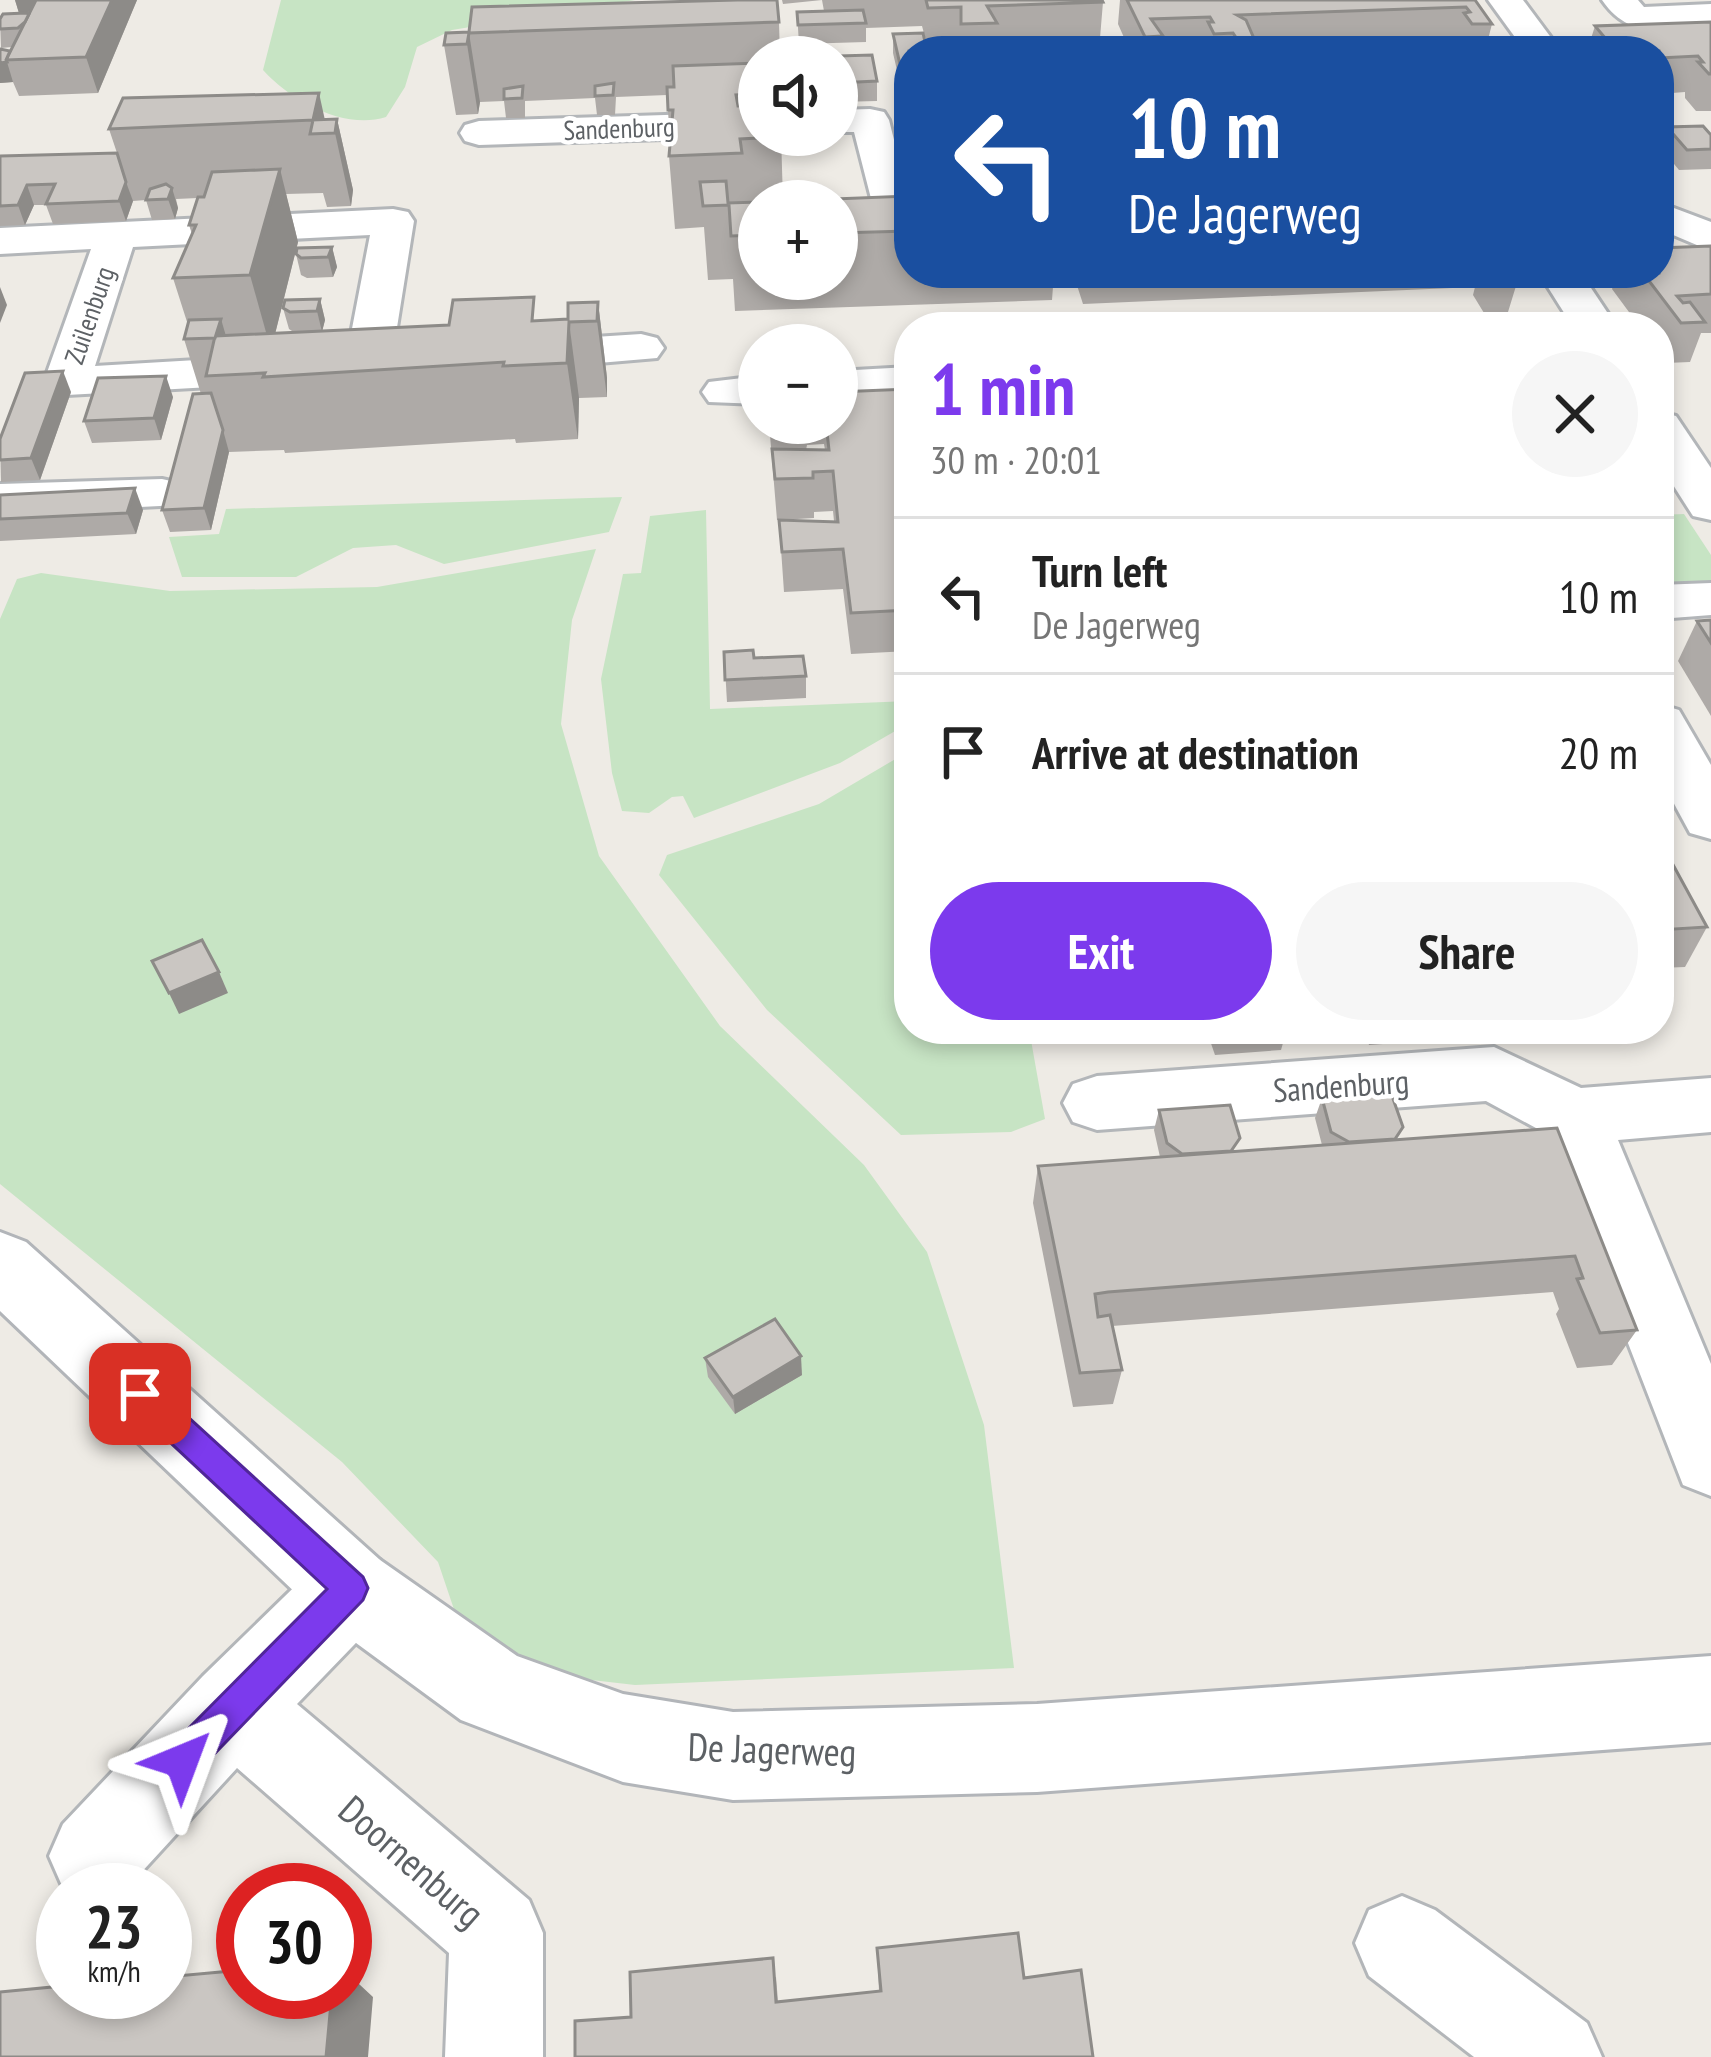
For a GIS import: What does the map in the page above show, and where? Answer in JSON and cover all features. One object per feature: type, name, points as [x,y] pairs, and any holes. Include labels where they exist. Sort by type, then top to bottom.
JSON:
[{"type":"street","points":[[1505,0],[1532,36]]},
{"type":"street","points":[[1618,0],[1635,18],[1711,15]]},
{"type":"street","points":[[858,120],[870,120],[894,217]]},
{"type":"street","name":"Sandenburg","points":[[479,133],[738,125]]},
{"type":"street","points":[[1674,220],[1711,238]]},
{"type":"street","name":"Zuilenburg","points":[[0,241],[393,221],[368,364]]},
{"type":"street","name":"Zuilenburg","points":[[116,236],[67,381],[414,362]]},
{"type":"street","points":[[482,358],[641,348]]},
{"type":"street","points":[[858,384],[894,382]]},
{"type":"street","points":[[1674,449],[1711,506]]},
{"type":"street","points":[[0,499],[162,494]]},
{"type":"street","points":[[1674,601],[1711,598]]},
{"type":"street","points":[[1674,750],[1711,818]]},
{"type":"street","name":"Sandenburg","points":[[1097,1103],[1494,1074],[1574,1116]]},
{"type":"street","points":[[1711,1105],[1574,1116],[1711,1459]]},
{"type":"street","name":"De Jagerweg","points":[[0,1264],[351,1588],[491,1690],[622,1738],[733,1756],[1037,1748],[1711,1699]]},
{"type":"street","points":[[95,1856],[351,1588]]},
{"type":"street","name":"Doornenburg","points":[[234,1707],[496,1933],[494,2057]]},
{"type":"street","points":[[1402,1942],[1553,2057]]},
{"type":"green space","points":[[281,0],[635,0],[452,30],[417,47],[405,87],[386,117],[354,120],[304,102],[263,70]]},
{"type":"green space","points":[[622,497],[609,532],[444,564],[396,545],[353,548],[296,577],[182,577],[169,537],[219,534],[226,509]]},
{"type":"green space","points":[[706,510],[710,709],[894,702],[894,732],[840,763],[694,818],[683,796],[672,797],[649,813],[622,811],[612,773],[601,679],[623,574],[641,573],[650,516]]},
{"type":"green space","points":[[1674,514],[1684,514],[1711,555],[1711,583],[1674,585]]},
{"type":"green space","points":[[596,549],[572,620],[561,724],[599,856],[720,1026],[864,1165],[927,1252],[984,1425],[1014,1668],[635,1685],[557,1676],[462,1633],[438,1562],[342,1462],[0,1184],[0,619],[17,579],[41,573],[170,591],[377,587]]},
{"type":"green space","points":[[894,760],[894,1044],[1032,1044],[1045,1119],[1011,1132],[901,1135],[767,1010],[659,875],[667,855],[819,804]]},
{"type":"building","points":[[36,0],[112,0],[86,57],[6,60]]},
{"type":"building","points":[[777,0],[779,22],[469,33],[467,44],[444,45],[446,33],[469,32],[472,7]]},
{"type":"building","points":[[926,0],[1103,2],[987,6],[997,23],[961,24],[961,7],[928,8]]},
{"type":"building","points":[[1127,0],[1475,0],[1492,24],[1472,24],[1464,13],[1470,12],[1466,7],[1237,15],[1246,20],[1253,36],[1214,34],[1210,17],[1151,19],[1163,36],[1145,36]]},
{"type":"building","points":[[863,10],[866,23],[798,25],[797,12]]},
{"type":"building","points":[[26,13],[18,28],[0,29],[3,14]]},
{"type":"building","points":[[1711,22],[1711,74],[1698,56],[1674,57],[1674,36],[1603,36],[1595,26]]},
{"type":"building","points":[[0,49],[10,51],[7,62],[0,63]]},
{"type":"building","points":[[858,55],[872,55],[877,81],[858,82]]},
{"type":"building","points":[[738,64],[738,153],[669,156],[673,110],[668,110],[667,87],[674,87],[673,66]]},
{"type":"building","points":[[614,83],[613,95],[595,96],[595,86]]},
{"type":"building","points":[[523,86],[522,98],[504,99],[504,89]]},
{"type":"building","points":[[319,93],[313,120],[109,129],[123,98]]},
{"type":"building","points":[[337,119],[335,133],[310,134],[313,120]]},
{"type":"building","points":[[1703,126],[1711,135],[1711,149],[1687,150],[1674,135],[1674,127]]},
{"type":"building","points":[[117,153],[126,182],[119,201],[46,204],[55,184],[27,185],[18,205],[0,206],[0,156]]},
{"type":"building","points":[[280,169],[250,275],[173,278],[196,225],[189,225],[198,197],[204,197],[212,172]]},
{"type":"building","points":[[726,181],[728,203],[738,203],[738,236],[731,236],[729,205],[703,206],[700,182]]},
{"type":"building","points":[[166,184],[172,188],[168,199],[146,200],[150,189]]},
{"type":"building","points":[[894,197],[894,231],[858,232],[858,198]]},
{"type":"building","points":[[1711,246],[1711,294],[1677,296],[1683,303],[1690,302],[1705,322],[1681,323],[1654,288],[1674,288],[1674,247]]},
{"type":"building","points":[[332,247],[328,257],[296,254],[297,248]]},
{"type":"building","points":[[534,297],[532,321],[568,319],[568,303],[598,302],[597,321],[569,322],[567,363],[206,376],[215,336],[449,325],[453,300]]},
{"type":"building","points":[[320,299],[317,311],[283,308],[285,300]]},
{"type":"building","points":[[221,319],[215,338],[184,339],[189,320]]},
{"type":"building","points":[[63,371],[31,458],[0,460],[0,439],[25,373]]},
{"type":"building","points":[[166,376],[154,418],[84,421],[98,378]]},
{"type":"building","points":[[894,390],[894,611],[851,613],[843,549],[782,552],[779,520],[838,522],[833,471],[813,472],[813,478],[775,479],[772,449],[829,450],[828,444],[858,444],[858,391]]},
{"type":"building","points":[[211,393],[223,430],[204,508],[162,510],[193,394]]},
{"type":"building","points":[[135,488],[127,513],[0,519],[0,495]]},
{"type":"building","points":[[1711,620],[1711,643],[1697,621]]},
{"type":"building","points":[[753,650],[754,658],[803,656],[806,676],[725,680],[724,652]]},
{"type":"building","points":[[1674,866],[1707,927],[1674,929]]},
{"type":"building","points":[[202,940],[219,972],[169,993],[152,961]]},
{"type":"building","points":[[1391,1093],[1403,1127],[1395,1139],[1349,1142],[1331,1132],[1322,1098]]},
{"type":"building","points":[[1230,1105],[1240,1138],[1231,1151],[1182,1154],[1167,1143],[1159,1110]]},
{"type":"building","points":[[1557,1128],[1637,1330],[1600,1333],[1577,1279],[1583,1278],[1575,1256],[1108,1292],[1095,1294],[1098,1317],[1110,1315],[1122,1370],[1080,1373],[1038,1166]]},
{"type":"building","points":[[775,1319],[801,1356],[733,1397],[705,1358]]},
{"type":"building","points":[[1018,1933],[1024,1978],[1081,1970],[1093,2057],[575,2057],[575,2021],[631,2017],[630,1972],[773,1958],[776,2002],[881,1991],[877,1948]]},
{"type":"building","points":[[216,1972],[216,2019],[330,2019],[326,2057],[0,2057],[0,1992],[36,1989],[36,2019],[192,2019],[192,1975]]},
{"type":"route","points":[[140,1394],[351,1588],[182,1761]]}]
